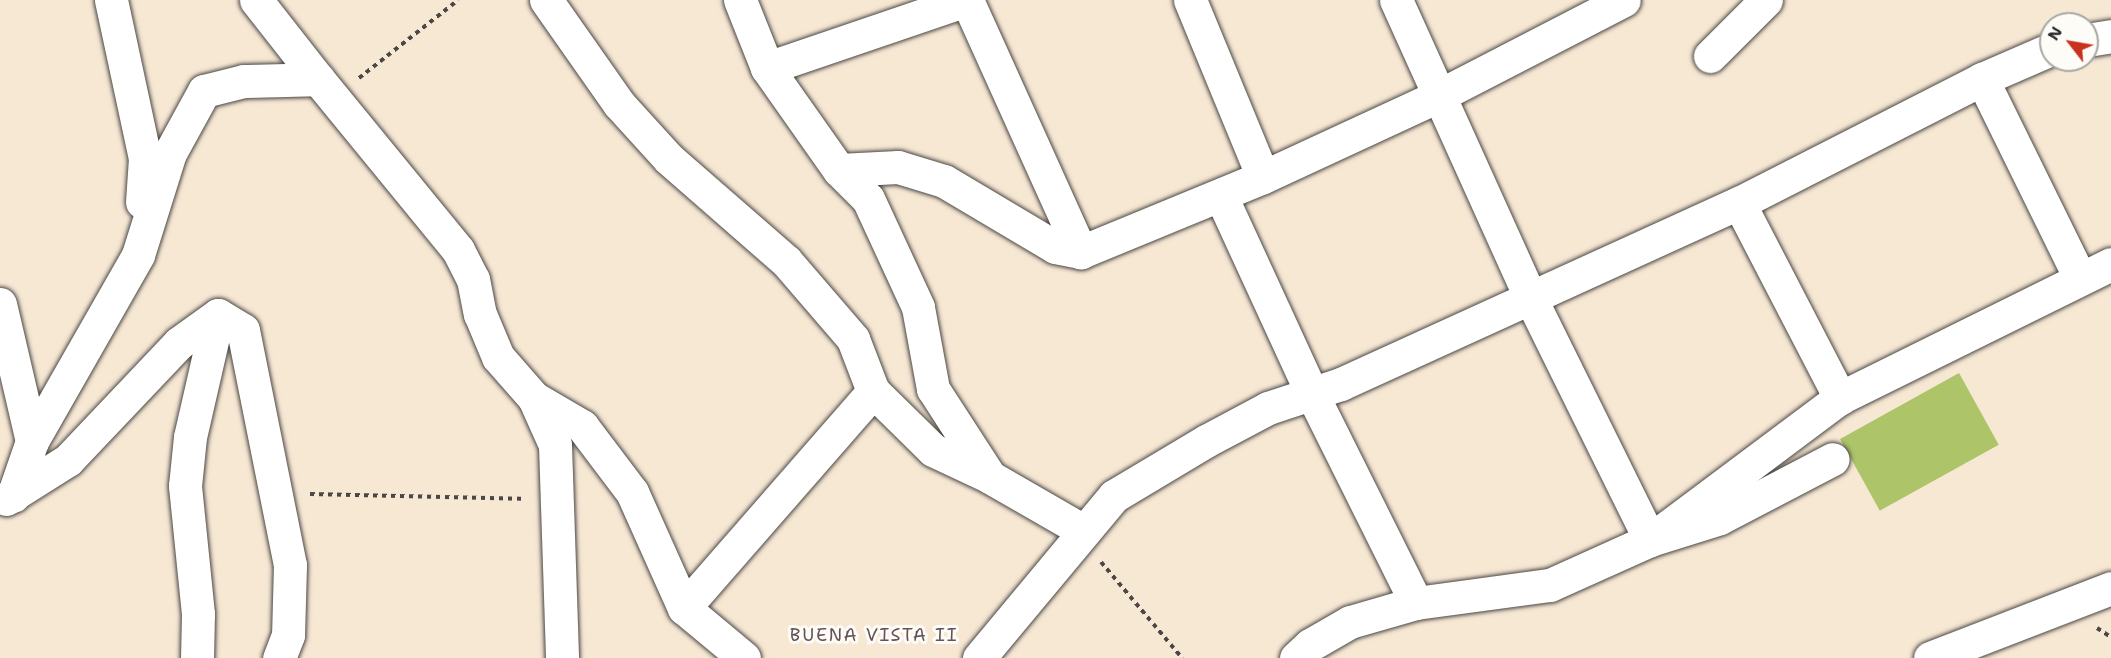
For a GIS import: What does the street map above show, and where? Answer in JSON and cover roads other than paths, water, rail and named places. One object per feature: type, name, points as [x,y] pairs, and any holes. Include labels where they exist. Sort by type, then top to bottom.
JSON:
[{"type":"street","points":[[111,0],[145,158],[138,255]]},
{"type":"street","points":[[256,0],[458,250],[473,279],[480,314],[498,357],[534,398],[555,445],[562,658]]},
{"type":"street","points":[[546,0],[619,104],[669,159],[786,261],[853,339],[873,391],[933,450],[990,477],[1082,530]]},
{"type":"street","points":[[740,0],[767,68],[839,170],[868,199],[918,307],[933,389],[990,477]]},
{"type":"street","points":[[767,68],[967,0],[1081,252]]},
{"type":"street","points":[[1190,0],[1263,177]]},
{"type":"street","points":[[1396,0],[1530,297],[1650,540]]},
{"type":"street","points":[[1710,56],[1766,0]]},
{"type":"street","points":[[839,170],[898,167],[944,181],[1055,247],[1081,252],[1221,196],[1438,96],[1612,3]]},
{"type":"street","points":[[979,658],[1082,530],[1114,496],[1206,441],[1268,408],[1312,394],[1739,203],[1982,79],[2039,54]]},
{"type":"street","points":[[1982,79],[2080,278]]},
{"type":"street","points":[[7,499],[32,441],[138,255],[170,153],[204,91],[244,81],[326,88]]},
{"type":"street","points":[[1221,196],[1312,394],[1416,603]]},
{"type":"street","points":[[1739,203],[1840,398]]},
{"type":"street","points":[[1650,540],[1840,398],[2111,264]]},
{"type":"street","points":[[0,304],[32,441]]},
{"type":"street","points":[[7,499],[68,460],[179,343],[218,315]]},
{"type":"street","points":[[218,315],[243,330],[290,565],[287,650]]},
{"type":"street","points":[[197,658],[198,614],[185,486],[190,437],[218,315]]},
{"type":"street","points":[[684,608],[873,391]]},
{"type":"street","points":[[534,398],[582,426],[632,492],[684,608],[744,658]]},
{"type":"street","points":[[1296,658],[1310,645],[1350,621],[1416,603],[1550,585],[1650,540],[1720,518],[1833,459]]},
{"type":"street","points":[[1930,658],[2066,609],[2111,588]]},
{"type":"district","name":"BUENA VISTA II","points":[[874,635]]}]
